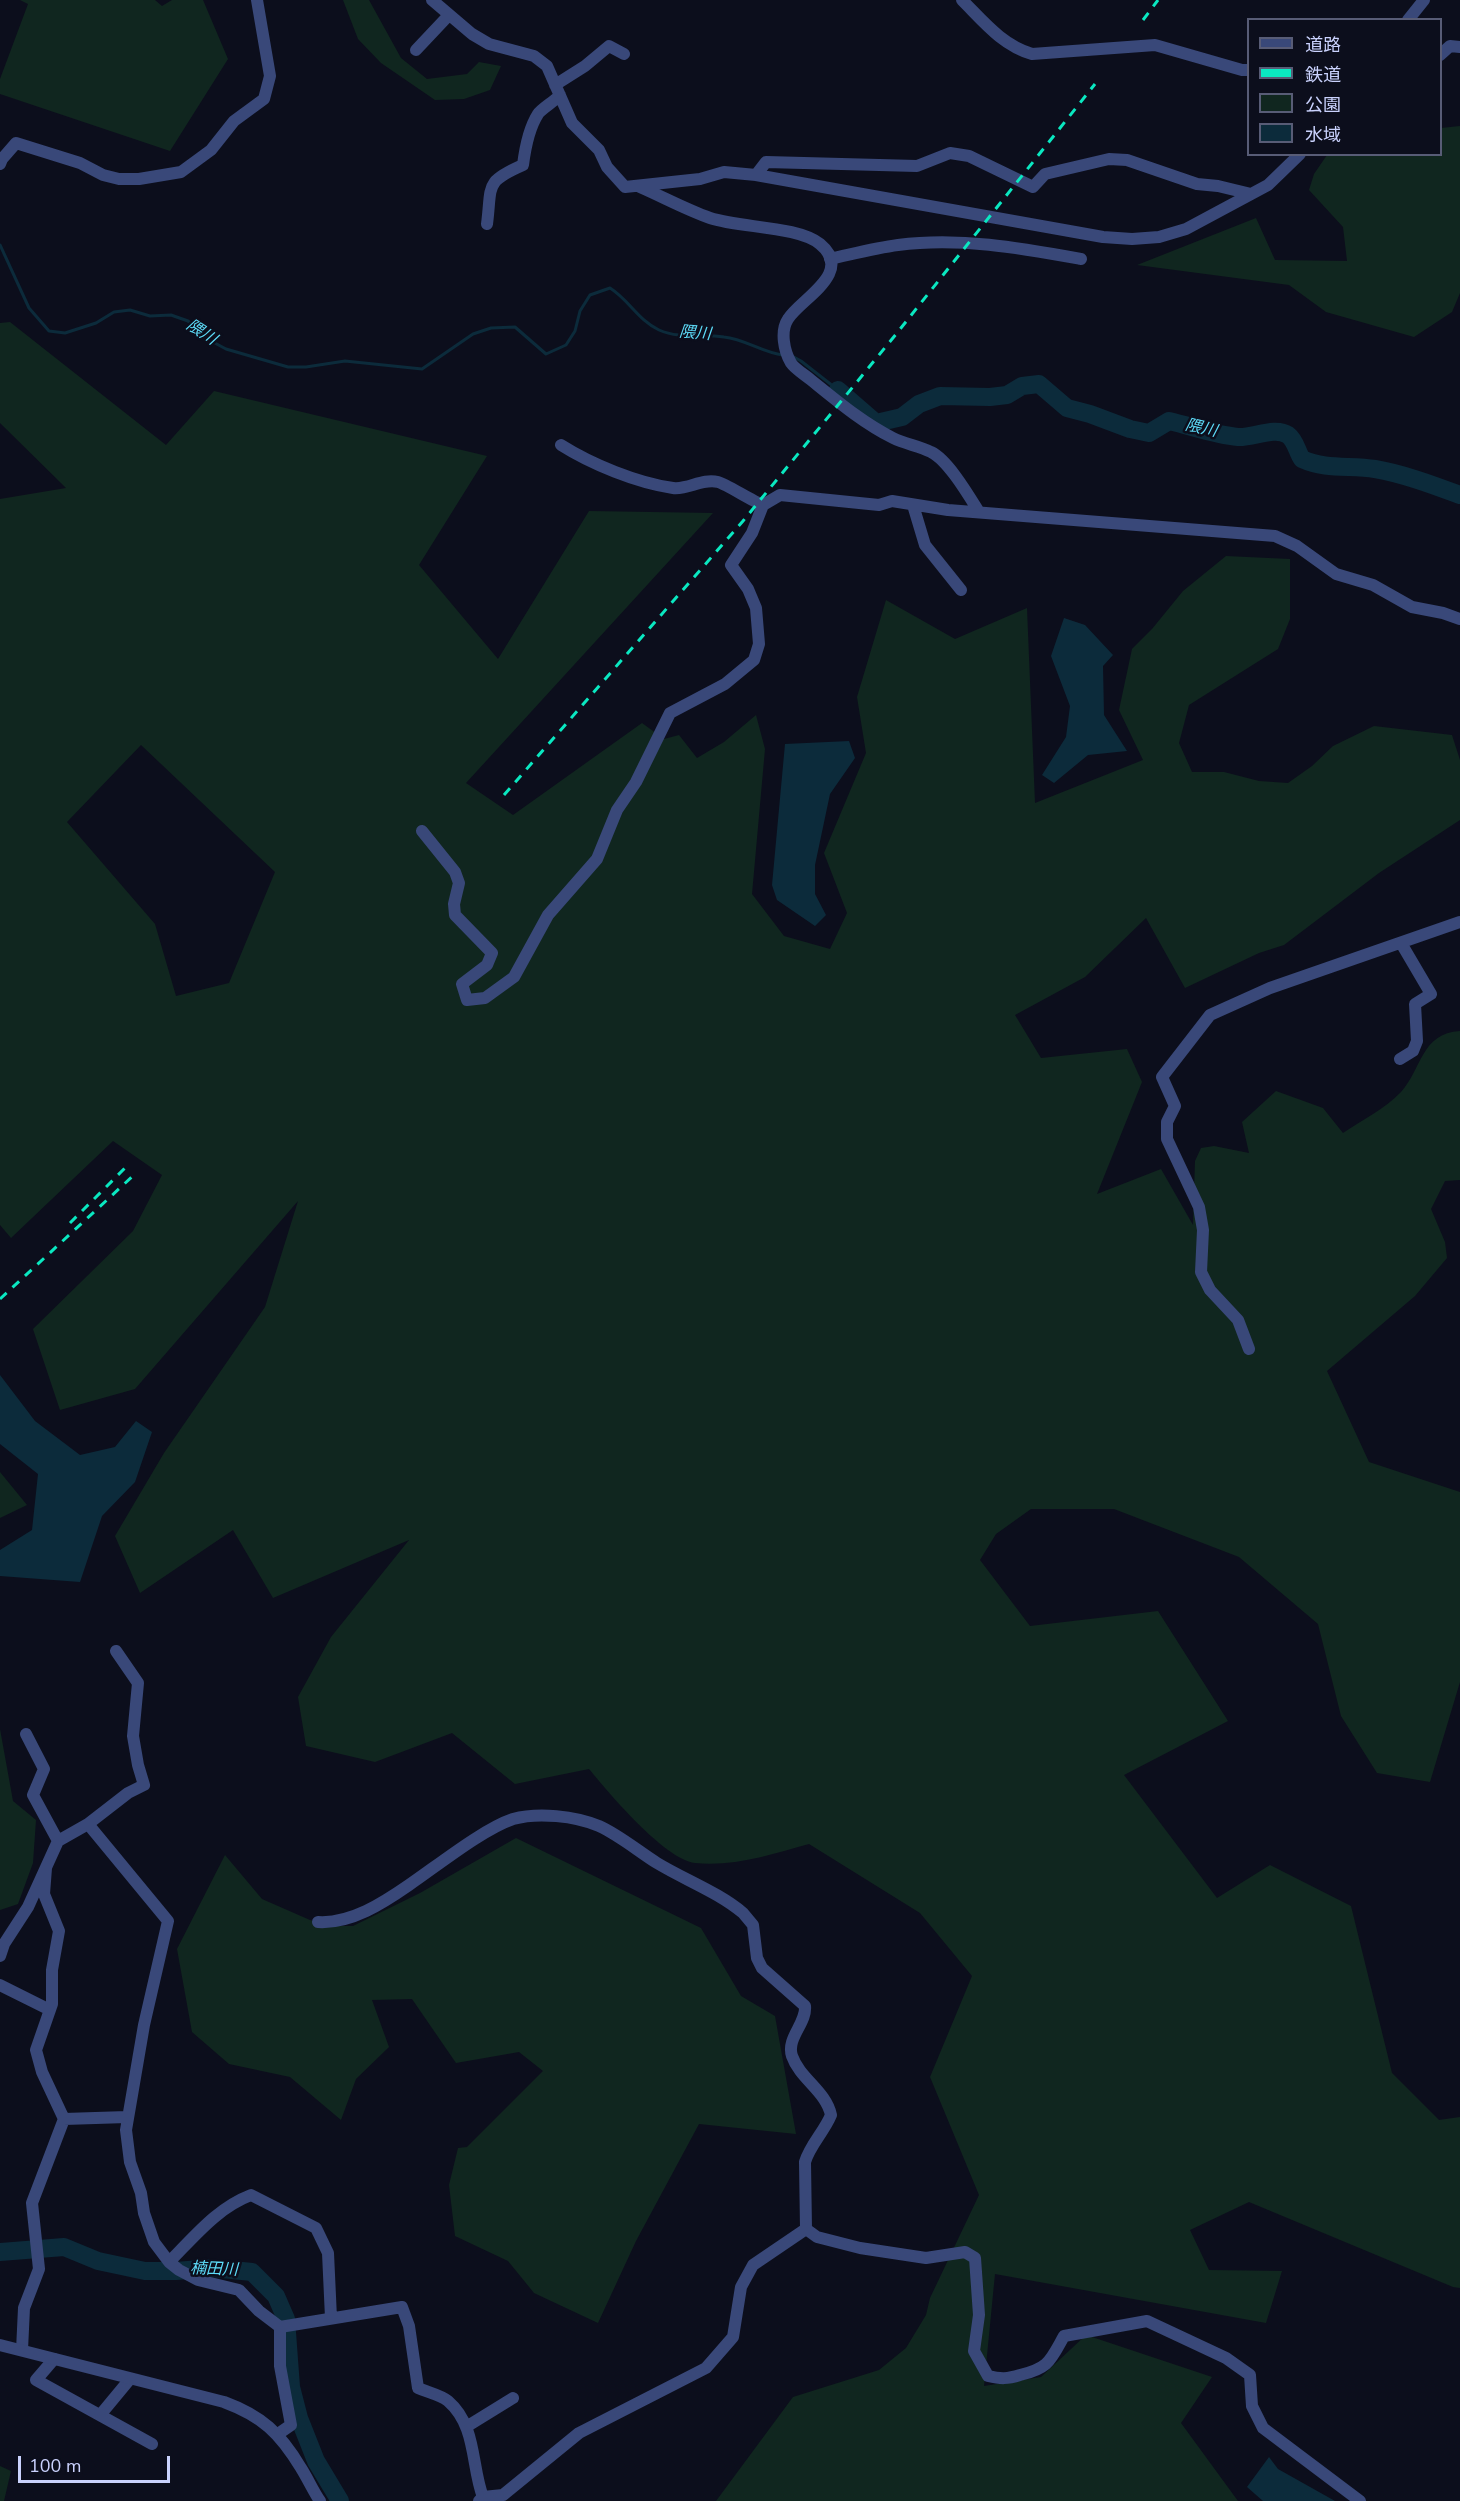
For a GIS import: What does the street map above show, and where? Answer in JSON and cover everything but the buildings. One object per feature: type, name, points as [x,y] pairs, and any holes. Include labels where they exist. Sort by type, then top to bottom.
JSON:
[{"type":"street","points":[[0,164],[16,143],[80,163],[103,175],[119,180],[180,172],[211,150],[234,121],[264,99],[270,76],[257,0]]},
{"type":"street","points":[[432,0],[472,34],[489,44],[534,56],[547,66],[572,123],[599,150],[607,167],[625,187],[700,179],[724,172],[756,175],[1103,237],[1132,239],[1159,237],[1186,229],[1268,185],[1298,156]]},
{"type":"street","points":[[962,0],[999,37],[1015,49],[1032,54],[1155,45],[1242,70],[1247,69]]},
{"type":"street","points":[[1410,18],[1424,0]]},
{"type":"street","points":[[416,50],[449,15]]},
{"type":"street","points":[[487,224],[493,182],[499,175],[523,165],[525,150],[539,112],[551,105],[557,90],[609,46],[624,54]]},
{"type":"street","points":[[1442,53],[1450,46],[1460,47]]},
{"type":"street","points":[[756,175],[766,162],[917,166],[950,153],[969,156],[1033,188],[1045,174],[1109,159],[1127,160],[1197,184],[1218,186],[1251,194]]},
{"type":"street","points":[[637,186],[709,218],[811,238],[822,245],[830,259],[829,278],[788,318],[783,331],[785,348],[791,364],[873,427],[895,439],[933,452],[963,485],[979,512]]},
{"type":"street","points":[[830,259],[897,245],[934,242],[995,244],[1081,259]]},
{"type":"street","points":[[561,445],[583,458],[640,480],[675,489],[703,481],[719,482],[763,506]]},
{"type":"street","points":[[422,831],[455,872],[459,883],[454,904],[455,915],[492,953],[487,965],[462,984],[466,1000],[485,998],[514,977],[548,915],[597,859],[617,810],[636,782],[670,713],[725,684],[754,660],[759,644],[756,608],[748,589],[731,565],[752,533],[763,506],[780,495],[879,505],[892,501],[979,512],[1275,536],[1297,546],[1336,574],[1373,585],[1412,607],[1443,613],[1460,620]]},
{"type":"street","points":[[913,505],[925,545],[961,590]]},
{"type":"street","points":[[1249,1349],[1238,1320],[1210,1290],[1201,1272],[1203,1230],[1199,1207],[1167,1139],[1167,1122],[1175,1106],[1162,1077],[1210,1015],[1270,988],[1460,922]]},
{"type":"street","points":[[1400,1059],[1413,1051],[1416,1041],[1414,1004],[1431,994],[1401,943]]},
{"type":"street","points":[[0,1956],[4,1944],[28,1907],[58,1841],[88,1824],[128,1793],[144,1785],[133,1736],[138,1683],[116,1651]]},
{"type":"street","points":[[26,1734],[44,1769],[33,1795],[58,1841]]},
{"type":"street","points":[[318,1922],[329,1923],[371,1909],[513,1819],[529,1816],[558,1817],[600,1827],[664,1867],[736,1907],[753,1925],[757,1958],[762,1968],[805,2006],[792,2041],[792,2055],[829,2106],[831,2115],[808,2152],[805,2162],[807,2229],[817,2237],[860,2248],[926,2258],[965,2252],[975,2258],[979,2315],[974,2351],[988,2376],[1005,2380],[1040,2370],[1053,2356],[1064,2336],[1147,2321],[1226,2358],[1250,2375],[1252,2406],[1263,2428],[1360,2501]]},
{"type":"street","points":[[88,1824],[168,1922],[144,2025],[127,2117],[128,2148],[141,2193],[148,2229],[154,2242],[169,2262],[189,2276],[239,2290],[259,2311],[286,2326],[402,2307],[409,2326],[418,2388],[448,2401],[466,2427],[477,2466],[477,2482],[481,2499],[505,2498],[579,2433],[706,2368],[733,2337],[741,2287],[753,2265],[807,2229]]},
{"type":"street","points":[[22,2350],[24,2308],[39,2269],[32,2204],[64,2119],[42,2072],[36,2050],[50,2010],[52,1970],[59,1932],[44,1894],[46,1868]]},
{"type":"street","points":[[0,1985],[50,2010]]},
{"type":"street","points":[[64,2119],[127,2117]]},
{"type":"street","points":[[169,2262],[208,2222],[233,2202],[251,2195],[316,2228],[328,2253],[331,2318]]},
{"type":"street","points":[[278,2434],[291,2425],[280,2366],[286,2326]]},
{"type":"street","points":[[0,2345],[247,2411],[263,2420],[278,2434],[320,2501]]},
{"type":"street","points":[[54,2360],[36,2380],[152,2444]]},
{"type":"street","points":[[101,2414],[130,2379]]},
{"type":"street","points":[[466,2427],[513,2398]]},
{"type":"green space","points":[[20,0],[155,0],[162,6],[172,0],[203,0],[228,59],[170,151],[0,94],[0,79],[28,4]]},
{"type":"green space","points":[[343,0],[369,0],[401,58],[427,79],[467,74],[479,62],[501,66],[490,90],[464,99],[435,100],[381,63],[358,39]]},
{"type":"green space","points":[[1460,126],[1460,293],[1452,312],[1414,337],[1326,312],[1289,285],[1137,265],[1256,218],[1275,260],[1347,261],[1343,227],[1309,190],[1314,174],[1326,156],[1442,156],[1442,128]]},
{"type":"green space","points":[[10,322],[166,445],[214,391],[487,456],[419,565],[498,659],[589,511],[713,513],[466,783],[513,815],[642,723],[664,739],[679,735],[697,758],[724,742],[756,715],[765,749],[752,894],[784,936],[830,949],[847,913],[824,853],[866,753],[857,697],[886,600],[955,639],[1027,608],[1035,803],[1143,760],[1119,710],[1132,649],[1152,629],[1183,591],[1226,556],[1290,559],[1290,619],[1278,649],[1189,705],[1179,743],[1192,772],[1224,772],[1259,781],[1288,783],[1312,766],[1333,746],[1374,726],[1452,735],[1460,760],[1460,820],[1379,873],[1284,945],[1259,953],[1185,988],[1146,918],[1085,977],[1015,1015],[1041,1058],[1127,1049],[1142,1082],[1097,1194],[1161,1169],[1193,1225],[1195,1161],[1201,1148],[1214,1146],[1249,1153],[1242,1122],[1276,1091],[1323,1108],[1343,1133],[1381,1109],[1401,1092],[1430,1045],[1437,1038],[1447,1033],[1460,1031],[1460,1180],[1445,1181],[1431,1209],[1445,1242],[1447,1258],[1415,1296],[1327,1371],[1369,1462],[1460,1492],[1460,1682],[1430,1782],[1377,1773],[1341,1716],[1318,1624],[1239,1557],[1114,1509],[1031,1509],[996,1534],[980,1560],[1030,1626],[1158,1611],[1228,1721],[1124,1775],[1217,1898],[1270,1865],[1351,1906],[1392,2073],[1439,2120],[1460,2117],[1460,2288],[1249,2202],[1190,2230],[1209,2270],[1282,2271],[1266,2323],[995,2274],[984,2386],[1041,2377],[1086,2335],[1212,2377],[1181,2423],[1238,2501],[716,2501],[793,2397],[879,2370],[906,2348],[926,2315],[930,2298],[979,2195],[930,2077],[972,1976],[920,1913],[809,1844],[724,1863],[695,1863],[682,1859],[638,1824],[589,1769],[515,1784],[452,1733],[375,1762],[306,1746],[298,1697],[331,1637],[409,1540],[273,1598],[233,1530],[140,1593],[115,1536],[164,1453],[265,1307],[298,1201],[135,1389],[60,1410],[33,1329],[133,1231],[162,1175],[113,1141],[11,1238],[0,1225],[0,499],[66,488],[0,423],[0,323]],"holes":[[[141,745],[275,872],[229,983],[176,996],[155,924],[67,822]]]},
{"type":"green space","points":[[0,1472],[27,1505],[0,1518]]},
{"type":"green space","points":[[0,1729],[13,1801],[36,1820],[33,1863],[18,1904],[0,1910]]},
{"type":"green space","points":[[516,1838],[701,1928],[741,1996],[775,2016],[796,2134],[699,2124],[636,2241],[598,2323],[534,2293],[508,2261],[455,2236],[449,2185],[458,2148],[467,2147],[543,2071],[519,2052],[456,2063],[412,1999],[372,2000],[389,2047],[356,2079],[341,2120],[290,2077],[229,2064],[192,2032],[177,1949],[225,1855],[262,1899],[310,1920],[335,1926],[353,1926],[420,1893]]},
{"type":"green space","points":[[0,2466],[11,2471],[4,2501],[0,2501]]},
{"type":"water","points":[[1064,618],[1085,625],[1113,655],[1103,666],[1104,715],[1127,751],[1088,755],[1054,783],[1042,775],[1066,737],[1070,706],[1051,656]]},
{"type":"water","points":[[849,741],[855,758],[830,794],[815,865],[815,894],[826,915],[815,926],[777,900],[772,885],[785,744]]},
{"type":"water","points":[[0,1375],[35,1421],[80,1455],[115,1447],[136,1421],[152,1432],[135,1482],[102,1516],[80,1582],[0,1576],[0,1550],[32,1530],[38,1474],[0,1444]]},
{"type":"water","points":[[1269,2457],[1278,2469],[1335,2501],[1263,2501],[1247,2487]]},
{"type":"waterway","name":"隈川","points":[[0,245],[29,308],[49,331],[65,333],[96,323],[114,312],[130,310],[150,316],[171,315],[188,321],[213,342],[226,349],[288,367],[306,367],[345,361],[422,369],[473,334],[491,328],[515,327],[546,354],[566,345],[575,331],[580,311],[590,295],[610,288],[645,321],[659,330],[691,336],[732,338],[768,352],[783,355]]},
{"type":"waterway","name":"隈川","points":[[792,356],[838,390]]},
{"type":"waterway","name":"隈川","points":[[838,390],[876,423],[902,417],[919,404],[940,396],[1007,395],[1022,386],[1039,384],[1067,408],[1130,429],[1149,433],[1169,421],[1238,437],[1270,432],[1283,433],[1293,440],[1302,459],[1320,465],[1386,471],[1460,495]]},
{"type":"waterway","name":"楠田川","points":[[0,2252],[64,2247],[98,2261],[145,2271],[212,2268],[252,2272],[276,2296],[286,2319],[291,2387],[299,2418],[316,2461],[340,2501]]},
{"type":"railway","points":[[1143,20],[1158,0]]},
{"type":"railway","points":[[504,795],[743,521],[897,333],[1095,84]]},
{"type":"railway","points":[[70,1223],[127,1166]]},
{"type":"railway","points":[[0,1299],[135,1174]]}]
